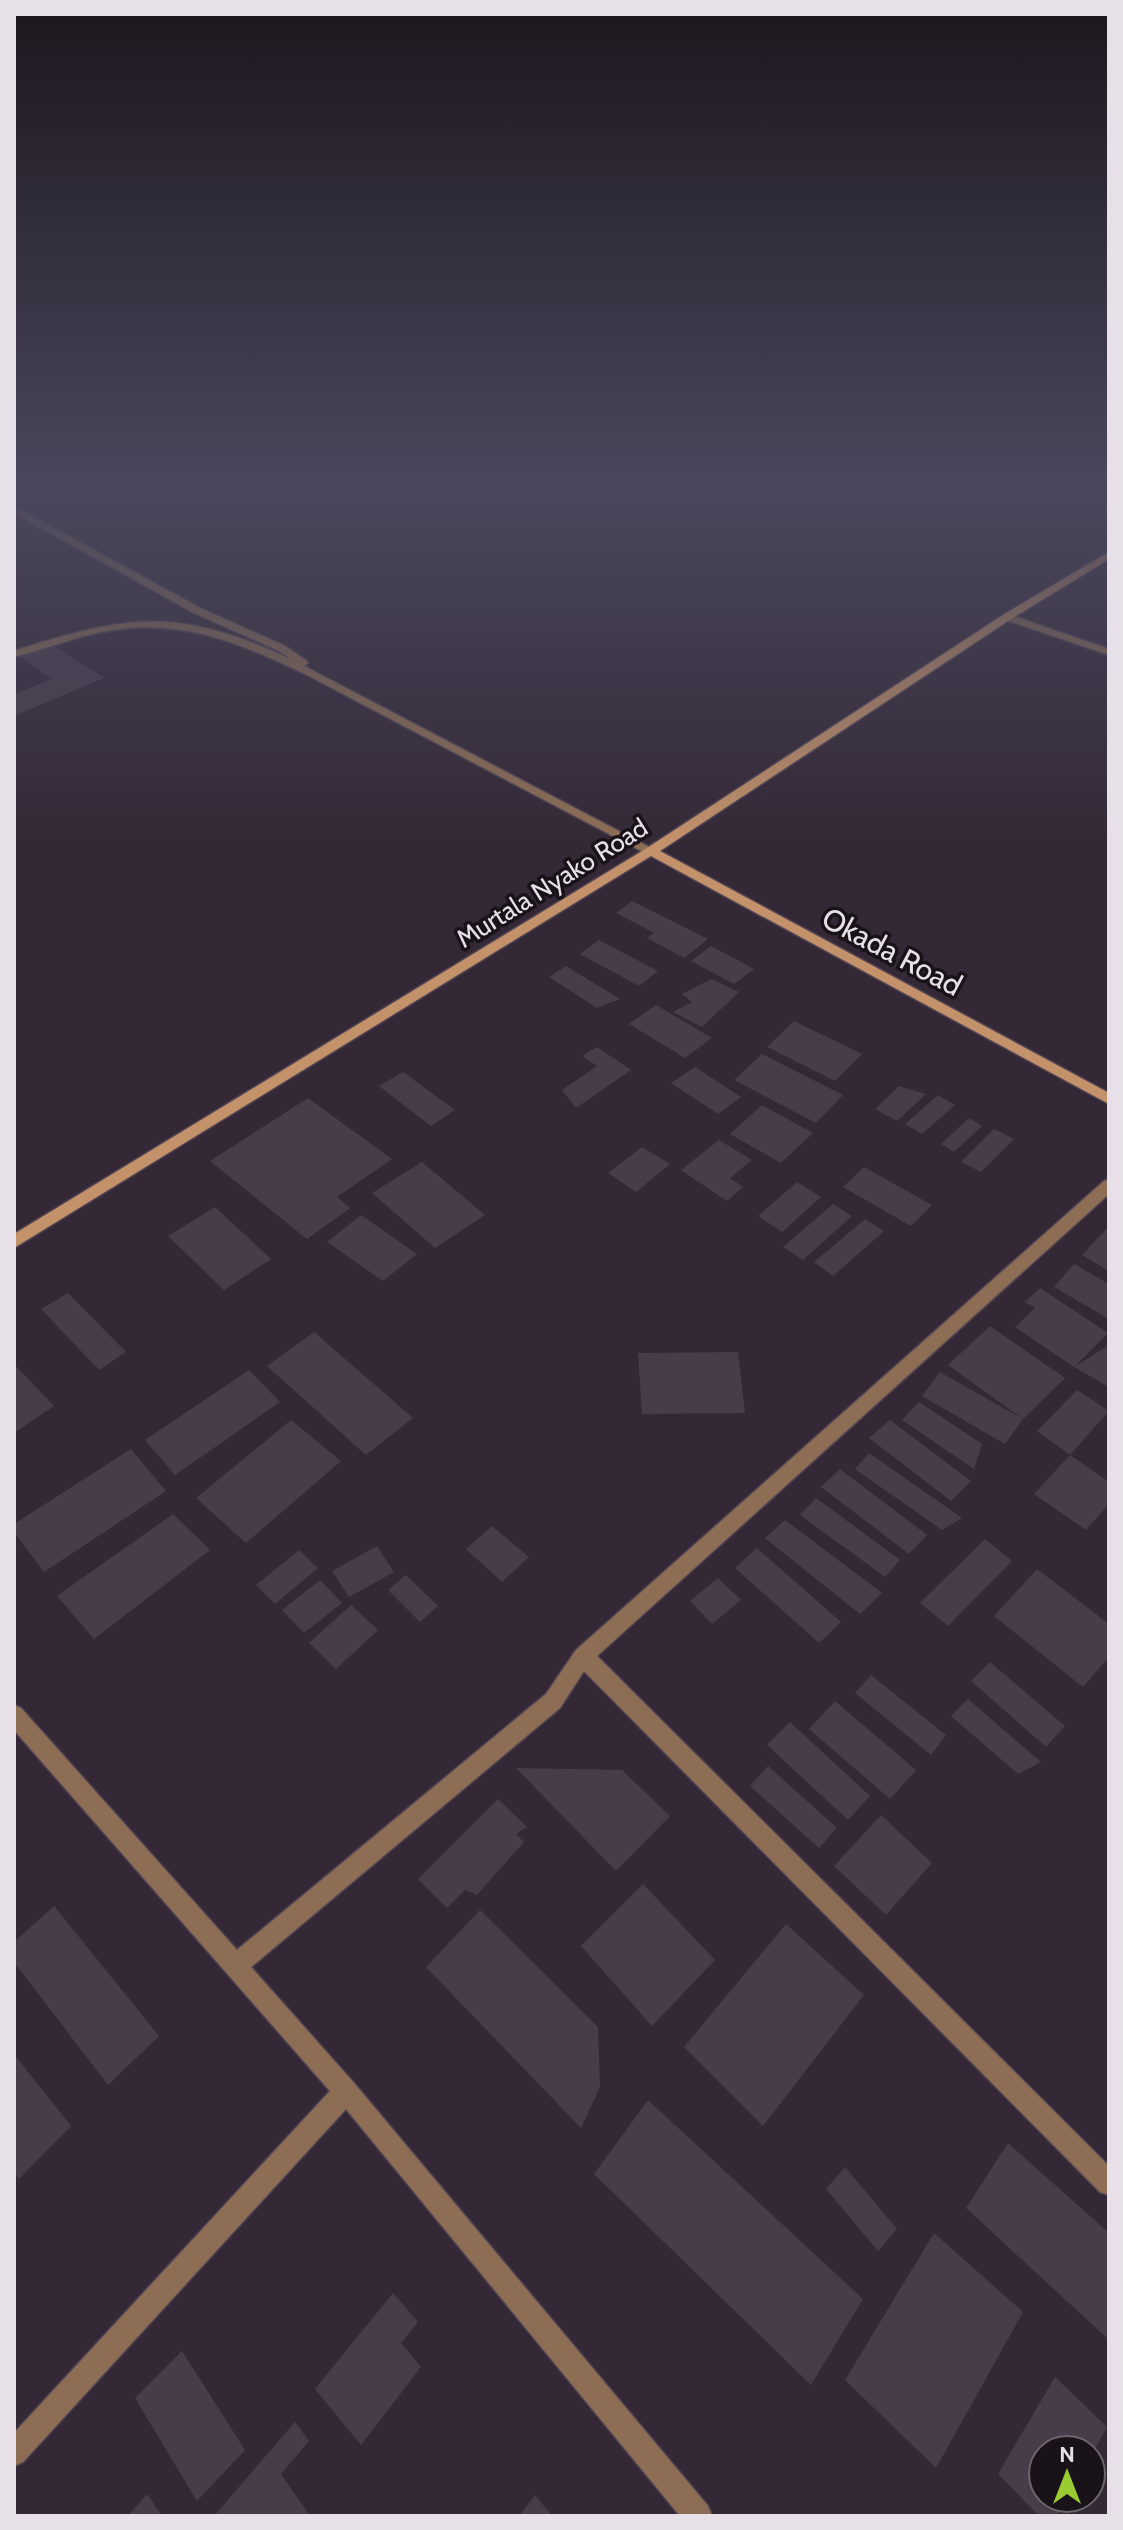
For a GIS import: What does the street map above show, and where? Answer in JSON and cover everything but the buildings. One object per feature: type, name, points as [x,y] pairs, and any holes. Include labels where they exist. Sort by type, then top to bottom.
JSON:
[{"type":"street","points":[[194,609],[281,648],[329,683]]},
{"type":"street","name":"Murtala Nyako Road","points":[[14,1242],[651,851],[1020,609]]},
{"type":"street","points":[[1007,617],[1109,652]]},
{"type":"street","points":[[14,654],[100,627],[179,624],[213,632],[329,683],[651,851]]},
{"type":"street","name":"Okada Road","points":[[651,851],[1109,1099]]},
{"type":"street","points":[[235,1966],[553,1701],[583,1656],[1109,1185]]},
{"type":"street","points":[[583,1656],[1109,2183]]},
{"type":"street","points":[[14,1715],[346,2091],[698,2516]]},
{"type":"street","points":[[14,2453],[346,2091]]}]
